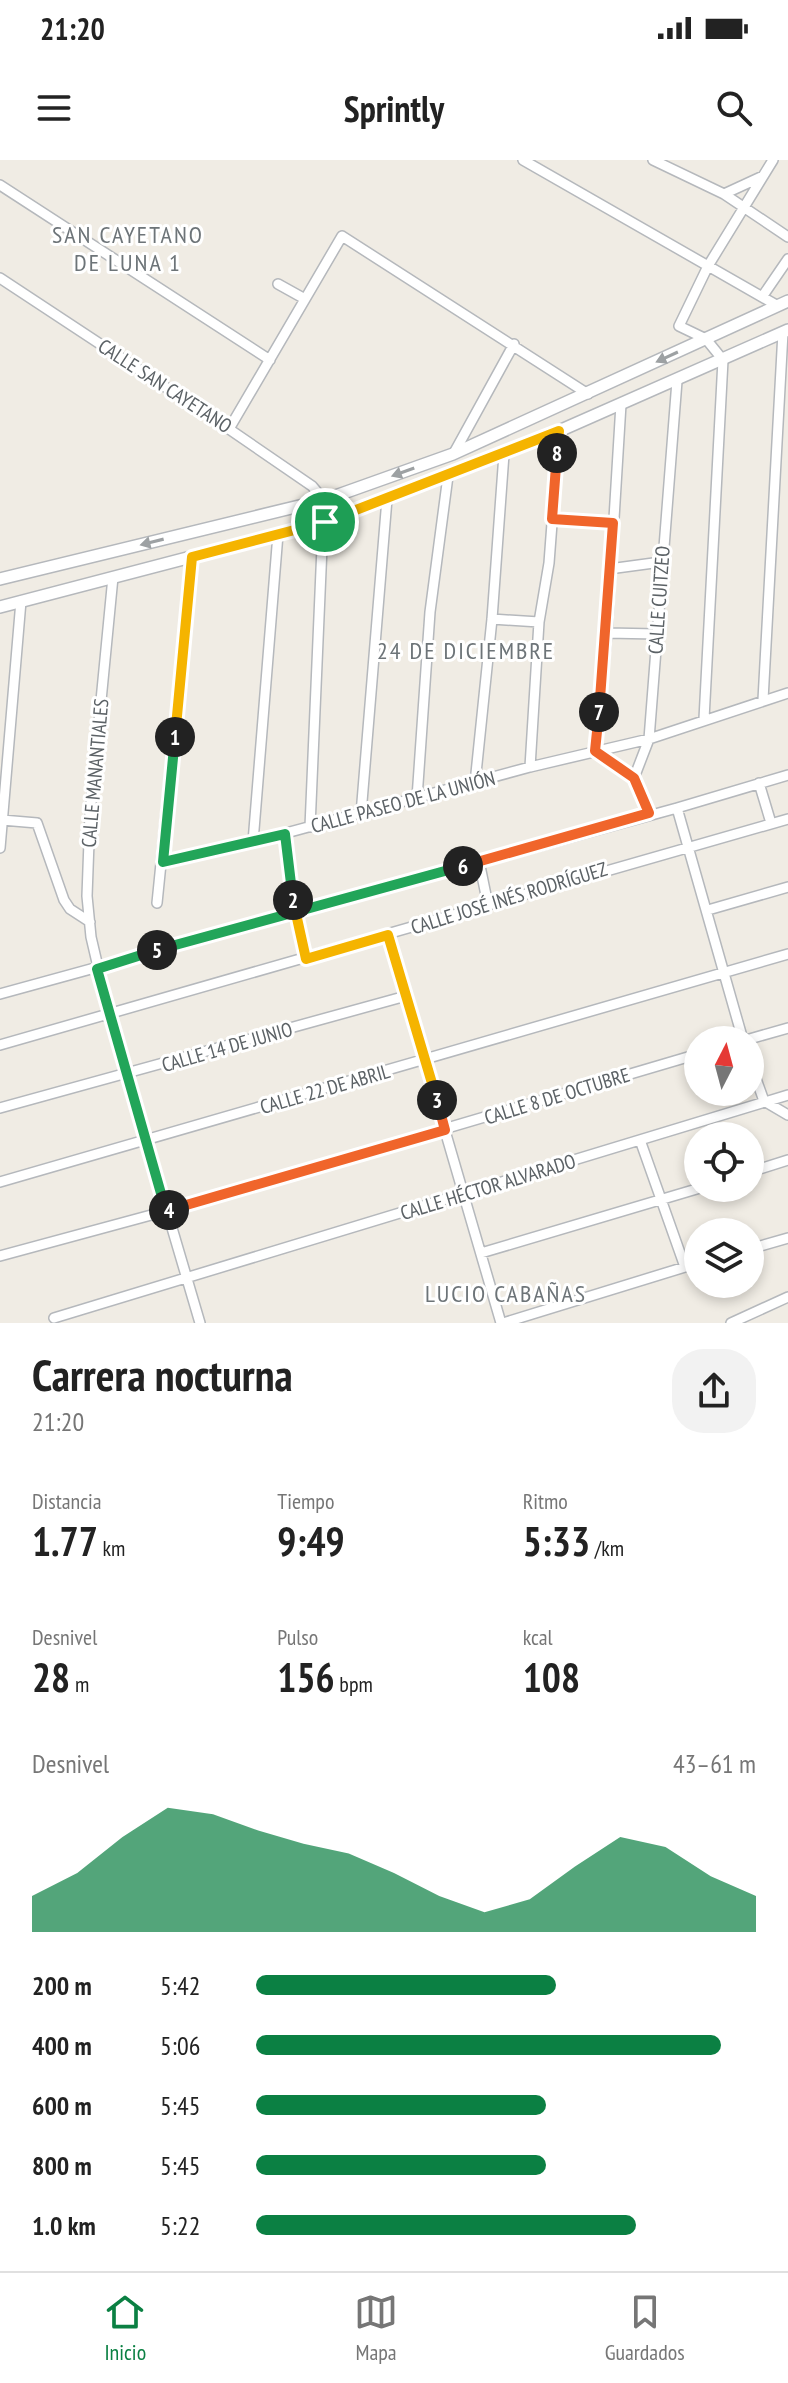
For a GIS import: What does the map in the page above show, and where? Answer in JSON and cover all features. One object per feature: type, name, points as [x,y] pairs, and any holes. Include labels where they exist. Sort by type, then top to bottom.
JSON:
[{"type":"street","points":[[523,160],[762,297],[783,303]]},
{"type":"street","points":[[653,160],[724,194],[788,237]]},
{"type":"street","points":[[704,719],[723,360],[706,339],[679,326],[708,266],[773,160]]},
{"type":"street","points":[[724,194],[763,176]]},
{"type":"street","points":[[0,185],[270,360]]},
{"type":"street","points":[[229,429],[342,236],[588,394]]},
{"type":"street","points":[[762,297],[788,259]]},
{"type":"street","name":"CALLE SAN CAYETANO","points":[[0,278],[229,429],[312,486],[324,500]]},
{"type":"street","points":[[278,284],[305,299]]},
{"type":"street","points":[[0,579],[324,500],[453,454],[783,303]]},
{"type":"street","points":[[0,607],[325,522],[504,454],[786,331],[763,700]]},
{"type":"street","points":[[453,454],[514,344]]},
{"type":"street","name":"CALLE CUITZEO","points":[[634,778],[649,739],[677,381]]},
{"type":"street","points":[[621,404],[607,633],[595,751],[634,778],[649,813]]},
{"type":"street","points":[[530,767],[539,622],[549,563],[559,431]]},
{"type":"street","points":[[475,783],[492,619],[504,454]]},
{"type":"street","points":[[417,798],[430,612],[448,476]]},
{"type":"street","points":[[361,814],[387,499]]},
{"type":"street","points":[[310,827],[324,500]]},
{"type":"street","points":[[552,519],[613,523]]},
{"type":"street","points":[[253,842],[278,534]]},
{"type":"street","points":[[157,903],[192,557]]},
{"type":"street","points":[[609,569],[661,562]]},
{"type":"street","name":"CALLE MANANTIALES","points":[[113,577],[90,814],[87,896],[90,922],[97,969],[109,1014],[200,1323]]},
{"type":"street","points":[[0,848],[21,601]]},
{"type":"street","points":[[492,619],[539,622]]},
{"type":"street","points":[[607,633],[657,634]]},
{"type":"street","name":"CALLE PASEO DE LA UNIÓN","points":[[163,862],[285,834],[530,767],[649,739],[788,693]]},
{"type":"street","points":[[0,994],[788,775]]},
{"type":"street","points":[[759,783],[771,823]]},
{"type":"street","points":[[677,808],[740,1026]]},
{"type":"street","name":"CALLE JOSÉ INÉS RODRÍGUEZ","points":[[0,1045],[306,959],[686,845],[788,819]]},
{"type":"street","points":[[2,820],[37,823],[64,900],[70,909],[90,922]]},
{"type":"street","points":[[285,834],[295,913],[306,959]]},
{"type":"street","points":[[479,861],[488,905]]},
{"type":"street","points":[[708,910],[788,887]]},
{"type":"street","points":[[388,935],[502,1323],[684,1267]]},
{"type":"street","name":"CALLE 22 DE ABRIL","points":[[0,1182],[788,954]]},
{"type":"street","name":"CALLE 14 DE JUNIO","points":[[0,1108],[406,996]]},
{"type":"street","points":[[764,1035],[788,1028]]},
{"type":"street","name":"CALLE 8 DE OCTUBRE","points":[[0,1256],[166,1211],[684,1058]]},
{"type":"street","name":"CALLE HÉCTOR ALVARADO","points":[[764,1101],[788,1095]]},
{"type":"street","points":[[764,1101],[788,1115]]},
{"type":"street","name":"CALLE HÉCTOR ALVARADO","points":[[54,1318],[748,1106]]},
{"type":"street","points":[[640,1140],[684,1264]]},
{"type":"street","points":[[764,1168],[788,1160]]},
{"type":"street","points":[[481,1253],[684,1193]]},
{"type":"street","points":[[764,1245],[788,1238]]},
{"type":"street","points":[[731,1323],[788,1297]]},
{"type":"district","name":"SAN CAYETANO DE LUNA 1","points":[[128,249]]},
{"type":"district","name":"24 DE DICIEMBRE","points":[[466,651]]},
{"type":"district","name":"LUCIO CABAÑAS","points":[[506,1294]]},
{"type":"route","points":[[325,522],[192,557],[163,862],[285,834],[295,913],[306,959],[388,935],[445,1130],[166,1211],[97,969],[170,947],[295,913],[649,813],[634,778],[595,751],[607,633],[613,523],[552,519],[559,431],[325,522]]}]
